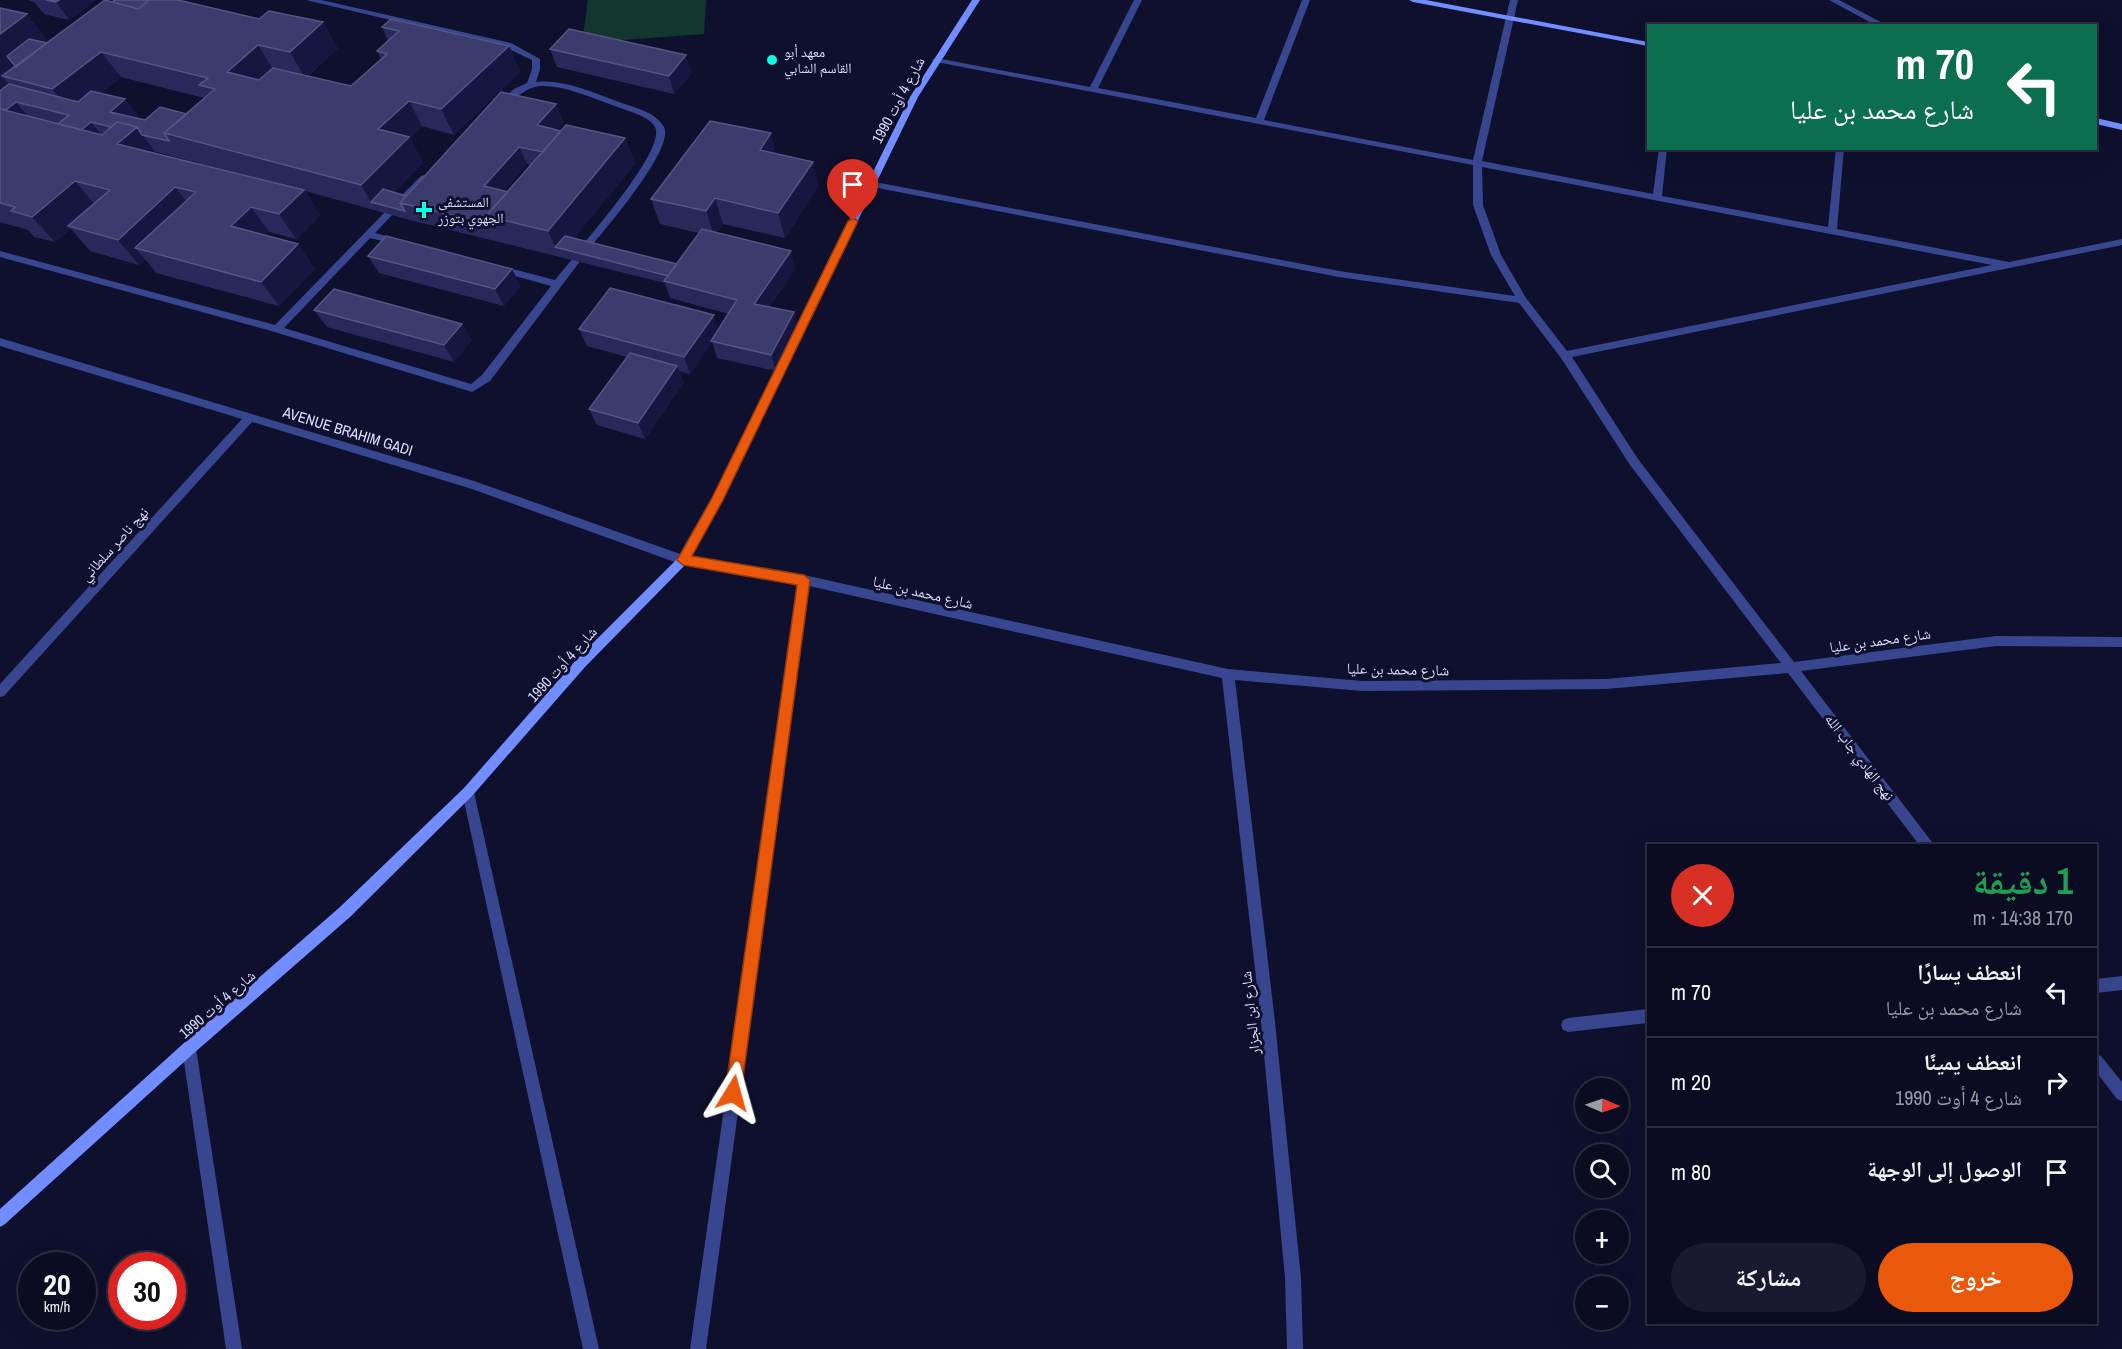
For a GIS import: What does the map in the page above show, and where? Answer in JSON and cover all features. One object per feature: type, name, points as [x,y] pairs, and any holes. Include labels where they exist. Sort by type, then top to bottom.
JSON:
[{"type":"street","points":[[310,0],[508,45],[537,59],[531,84]]},
{"type":"street","name":"شارع 4 أوت 1990","points":[[0,1219],[189,1048],[345,912],[468,792],[581,663],[683,560],[754,427],[870,184],[936,60],[976,0]]},
{"type":"street","points":[[1093,89],[1138,0]]},
{"type":"street","points":[[1259,121],[1306,0]]},
{"type":"street","points":[[1413,0],[1647,44]]},
{"type":"street","name":"نهج الهادي جاب الله","points":[[1514,0],[1477,162],[1478,205],[1496,255],[1522,300],[1565,355],[1634,462],[1926,844]]},
{"type":"street","points":[[1833,0],[1880,24]]},
{"type":"street","points":[[936,60],[1658,196],[2009,265]]},
{"type":"street","points":[[490,113],[514,92],[531,84],[561,87],[646,115],[657,123],[661,133],[659,146],[638,180],[585,248]]},
{"type":"street","points":[[2097,122],[2122,127]]},
{"type":"street","points":[[1658,196],[1663,150]]},
{"type":"street","points":[[1832,231],[1840,150]]},
{"type":"street","points":[[400,202],[434,168]]},
{"type":"street","points":[[870,184],[1339,274],[1522,300]]},
{"type":"street","points":[[276,330],[388,214]]},
{"type":"street","points":[[368,234],[412,246]]},
{"type":"street","points":[[1565,355],[2122,242]]},
{"type":"street","points":[[0,254],[276,330],[472,388],[486,378],[576,261]]},
{"type":"street","points":[[490,266],[557,284]]},
{"type":"street","name":"AVENUE BRAHIM GADI","points":[[0,342],[474,485],[683,560]]},
{"type":"street","name":"نهج ناصر سلطاني","points":[[0,692],[250,417]]},
{"type":"street","name":"شارع محمد بن عليا","points":[[683,560],[804,580],[1228,674],[1362,686],[1594,684],[1792,668],[1996,641],[2122,642]]},
{"type":"street","points":[[698,1349],[804,580]]},
{"type":"street","name":"شارع ابن الجزار","points":[[1228,674],[1268,1022],[1293,1278],[1295,1349]]},
{"type":"street","points":[[468,792],[591,1349]]},
{"type":"street","points":[[2097,986],[2122,983]]},
{"type":"street","points":[[1568,1024],[1647,1016]]},
{"type":"street","points":[[189,1048],[234,1349]]},
{"type":"street","points":[[2097,1062],[2122,1094]]},
{"type":"green space","points":[[588,0],[706,0],[704,34],[582,43]]},
{"type":"building","points":[[105,0],[138,9],[149,0],[178,0],[259,19],[269,11],[323,22],[290,52],[258,45],[227,72],[259,80],[273,68],[351,86],[387,54],[377,51],[399,31],[382,27],[391,19],[509,46],[441,109],[409,101],[378,129],[409,137],[361,185],[164,133],[215,89],[199,85],[208,78],[101,52],[52,89],[2,76]]},
{"type":"building","points":[[115,0],[149,0],[138,9],[112,2]]},
{"type":"building","points":[[0,8],[27,14],[0,34]]},
{"type":"building","points":[[569,29],[686,55],[669,76],[550,49]]},
{"type":"building","points":[[29,39],[47,43],[16,67],[7,56]]},
{"type":"building","points":[[9,84],[78,102],[91,91],[125,99],[110,112],[145,120],[160,107],[187,114],[164,133],[169,141],[142,135],[137,127],[117,122],[111,127],[91,122],[81,130],[58,124],[69,115],[16,102],[6,110],[0,109],[0,91]]},
{"type":"building","points":[[501,92],[556,104],[537,125],[561,131],[543,152],[519,147],[484,186],[508,192],[486,216],[490,224],[400,203]]},
{"type":"building","points":[[0,109],[102,135],[117,122],[137,127],[117,144],[304,190],[279,214],[251,207],[231,226],[298,244],[261,282],[135,248],[196,192],[175,187],[118,240],[68,226],[110,190],[75,181],[32,217],[11,211],[15,207],[0,203]]},
{"type":"building","points":[[710,121],[771,133],[760,150],[813,162],[778,213],[715,198],[706,211],[651,199]]},
{"type":"building","points":[[566,125],[625,138],[548,231],[486,216]]},
{"type":"building","points":[[383,189],[406,196],[400,203],[405,211],[371,202]]},
{"type":"building","points":[[702,229],[791,251],[754,304],[794,312],[771,355],[711,341],[737,300],[664,281]]},
{"type":"building","points":[[386,236],[512,269],[495,289],[368,256]]},
{"type":"building","points":[[565,236],[677,264],[668,276],[555,247]]},
{"type":"building","points":[[610,288],[714,315],[684,357],[579,329]]},
{"type":"building","points":[[334,289],[462,324],[444,345],[314,310]]},
{"type":"building","points":[[630,353],[677,366],[638,423],[589,409]]},
{"type":"place","name":"معهد أبو القاسم الشابي","points":[[772,60]]},
{"type":"place","name":"المستشفى الجهوي بتوزر","points":[[424,210]]},
{"type":"route","points":[[733,1093],[804,580],[683,560],[717,500],[853,221]]}]
